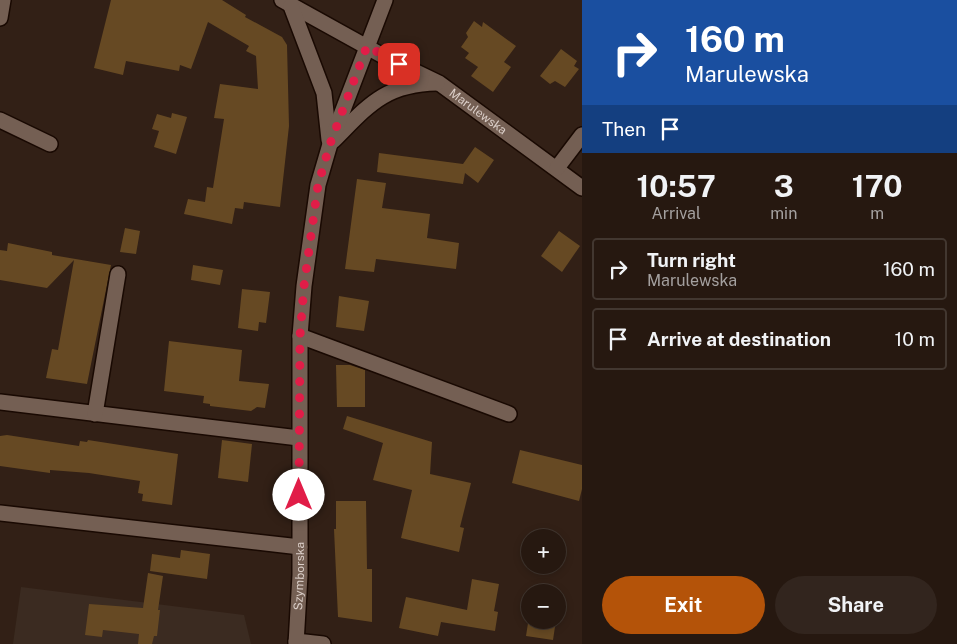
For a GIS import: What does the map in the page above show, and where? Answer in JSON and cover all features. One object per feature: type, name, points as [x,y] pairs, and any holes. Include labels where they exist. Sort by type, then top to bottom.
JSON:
[{"type":"street","points":[[0,18],[2,0]]},
{"type":"street","name":"Szymborska","points":[[296,643],[300,547],[300,336],[304,286],[318,185],[330,144],[385,0]]},
{"type":"street","points":[[286,3],[367,46]]},
{"type":"street","points":[[286,3],[324,93],[330,144]]},
{"type":"street","name":"Marulewska","points":[[367,46],[439,84],[582,188]]},
{"type":"street","points":[[330,144],[384,95],[406,85],[439,84]]},
{"type":"street","points":[[0,120],[50,144]]},
{"type":"street","points":[[557,168],[582,134]]},
{"type":"street","points":[[95,414],[118,274]]},
{"type":"street","points":[[300,336],[509,414]]},
{"type":"street","points":[[0,402],[299,438]]},
{"type":"street","points":[[0,512],[300,547]]},
{"type":"street","points":[[296,643],[323,644]]},
{"type":"shaded area","points":[[21,587],[244,615],[251,644],[13,644]]},
{"type":"building","points":[[111,0],[222,0],[246,15],[245,17],[282,37],[287,45],[289,126],[280,207],[244,202],[243,209],[235,208],[232,224],[184,214],[188,199],[205,202],[207,187],[213,188],[224,119],[214,118],[220,84],[258,89],[256,56],[246,51],[249,46],[208,22],[191,69],[180,65],[179,71],[126,61],[123,75],[94,68]]},
{"type":"building","points":[[474,21],[482,27],[483,22],[516,46],[504,62],[511,67],[493,92],[471,76],[478,67],[465,58],[469,53],[461,47],[468,37],[466,33]]},
{"type":"building","points":[[561,49],[577,61],[574,66],[579,69],[565,87],[555,81],[550,84],[540,76]]},
{"type":"building","points":[[172,113],[187,117],[176,154],[154,147],[159,131],[152,129],[157,114],[171,118]]},
{"type":"building","points":[[475,147],[494,160],[478,183],[465,173],[463,184],[377,172],[379,153],[463,164]]},
{"type":"building","points":[[357,179],[386,183],[382,208],[430,214],[427,238],[459,243],[456,269],[376,259],[374,272],[345,269]]},
{"type":"building","points":[[125,228],[140,231],[136,254],[120,252]]},
{"type":"building","points":[[559,231],[580,246],[562,272],[541,256]]},
{"type":"building","points":[[8,243],[52,252],[52,255],[111,265],[87,384],[46,378],[52,349],[58,350],[74,260],[47,288],[0,280],[0,250],[7,251]]},
{"type":"building","points":[[193,265],[223,270],[220,285],[191,280]]},
{"type":"building","points":[[242,289],[270,292],[266,323],[259,322],[258,331],[238,328]]},
{"type":"building","points":[[339,296],[369,301],[364,331],[336,327]]},
{"type":"building","points":[[169,341],[242,350],[239,381],[269,384],[265,408],[257,407],[251,411],[210,406],[210,404],[203,403],[204,396],[164,391]]},
{"type":"building","points":[[336,365],[350,365],[365,370],[365,407],[337,407]]},
{"type":"building","points":[[347,416],[432,442],[430,474],[471,483],[460,527],[464,528],[459,552],[401,538],[412,490],[373,480],[383,443],[343,429]]},
{"type":"building","points":[[7,435],[79,446],[80,441],[87,442],[88,440],[178,454],[172,505],[142,501],[143,494],[138,493],[140,481],[89,473],[50,470],[50,473],[0,466],[0,436]]},
{"type":"building","points":[[222,440],[252,444],[248,482],[218,478]]},
{"type":"building","points":[[520,450],[582,465],[582,489],[579,501],[512,483]]},
{"type":"building","points":[[336,501],[366,501],[367,569],[372,569],[372,622],[338,617],[334,529],[336,529]]},
{"type":"building","points":[[181,550],[210,554],[207,579],[150,571],[152,554],[180,558]]},
{"type":"building","points":[[148,573],[163,576],[158,610],[160,610],[157,636],[154,636],[152,644],[138,644],[139,634],[103,630],[102,637],[85,635],[89,604],[143,608]]},
{"type":"building","points":[[472,579],[499,584],[494,611],[498,612],[495,631],[441,622],[438,636],[399,628],[406,597],[467,610]]},
{"type":"building","points":[[527,629],[555,629],[553,640],[526,636]]},
{"type":"route","points":[[299,495],[300,336],[304,286],[318,185],[330,144],[367,46],[399,64]]}]
